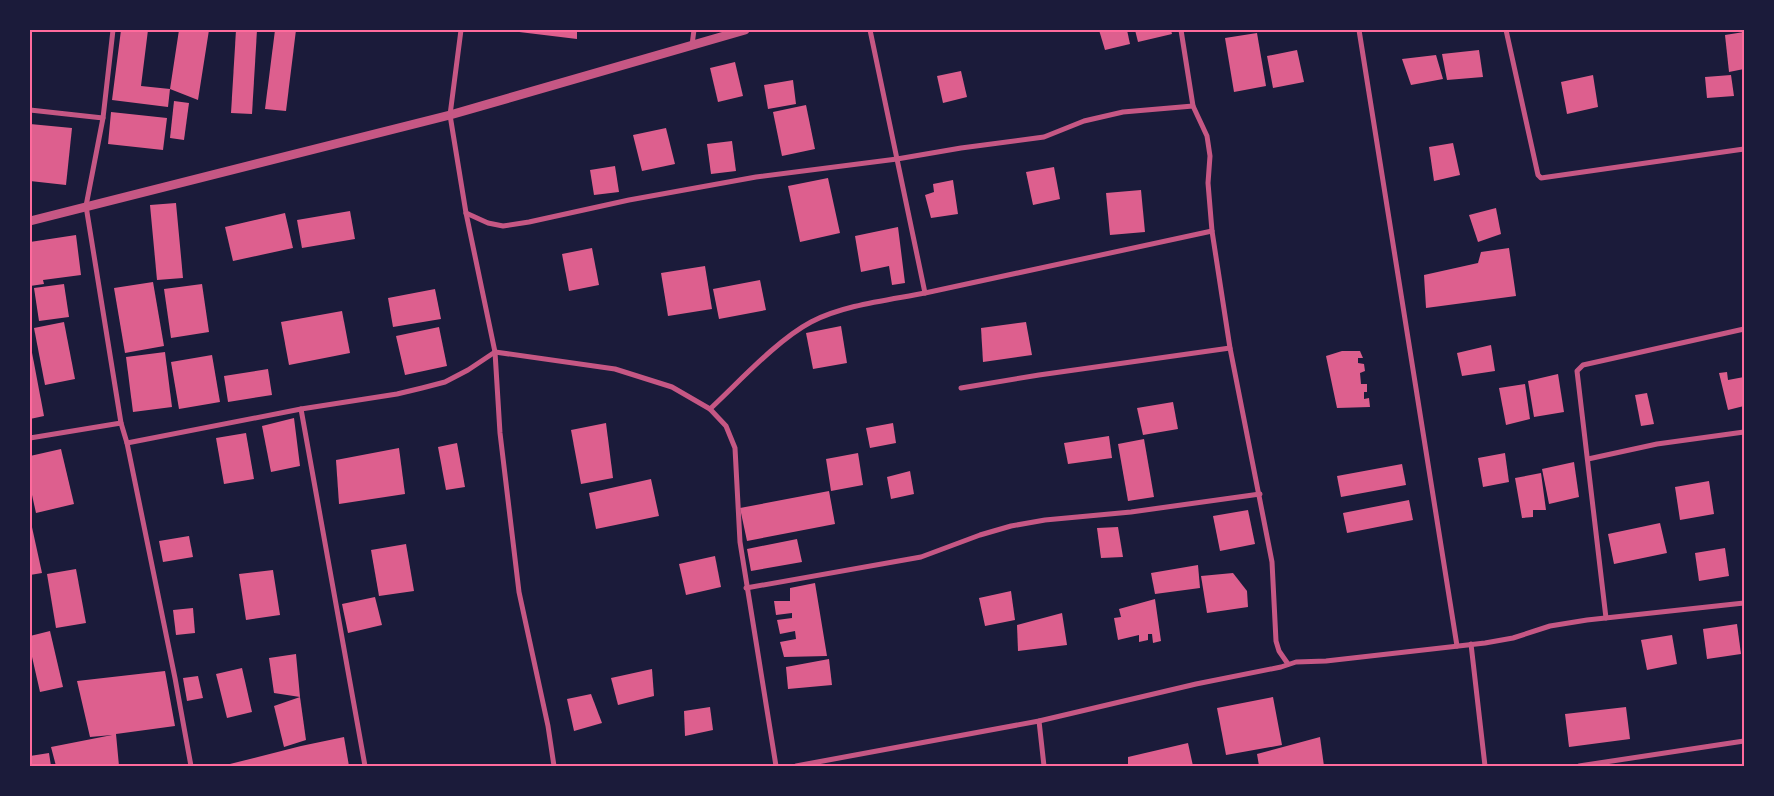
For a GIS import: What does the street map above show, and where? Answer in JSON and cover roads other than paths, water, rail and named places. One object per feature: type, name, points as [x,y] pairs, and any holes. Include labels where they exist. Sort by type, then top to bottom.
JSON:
[{"type":"street","points":[[113,30],[102,118],[86,206],[121,424],[127,443],[191,766]]},
{"type":"street","points":[[460,30],[450,115],[466,213],[495,352],[500,433],[518,592],[548,726],[554,766]]},
{"type":"street","points":[[692,45],[694,30]]},
{"type":"street","points":[[30,221],[450,115],[745,30]]},
{"type":"street","points":[[870,30],[925,293]]},
{"type":"street","points":[[1181,30],[1193,106],[1207,136],[1210,156],[1208,183],[1212,231],[1230,348],[1272,562],[1276,641],[1279,650],[1288,664]]},
{"type":"street","points":[[1359,30],[1457,646]]},
{"type":"street","points":[[1506,30],[1538,175],[1541,178],[1744,149]]},
{"type":"street","points":[[466,213],[488,223],[503,226],[736,180],[1044,137],[1084,121],[1123,112],[1193,106]]},
{"type":"street","points":[[30,110],[102,118]]},
{"type":"street","points":[[710,409],[782,342],[811,322],[852,308],[1212,231]]},
{"type":"street","points":[[1606,618],[1577,371],[1583,365],[1744,329]]},
{"type":"street","points":[[962,388],[1230,348]]},
{"type":"street","points":[[127,443],[300,409],[397,394],[445,382],[468,370],[495,352],[615,369],[672,387],[710,409],[726,426],[735,448],[740,542],[776,766]]},
{"type":"street","points":[[300,409],[364,766]]},
{"type":"street","points":[[30,438],[121,424]]},
{"type":"street","points":[[1588,459],[1657,444],[1744,432]]},
{"type":"street","points":[[746,588],[921,557],[980,534],[1011,526],[1045,520],[1131,512],[1260,494]]},
{"type":"street","points":[[796,766],[1039,721],[1288,664],[1457,646],[1513,638],[1550,626],[1744,603]]},
{"type":"street","points":[[1471,644],[1485,766]]},
{"type":"street","points":[[1039,721],[1044,766]]},
{"type":"street","points":[[1580,766],[1744,740]]},
{"type":"street","points":[[844,758],[847,766]]}]
